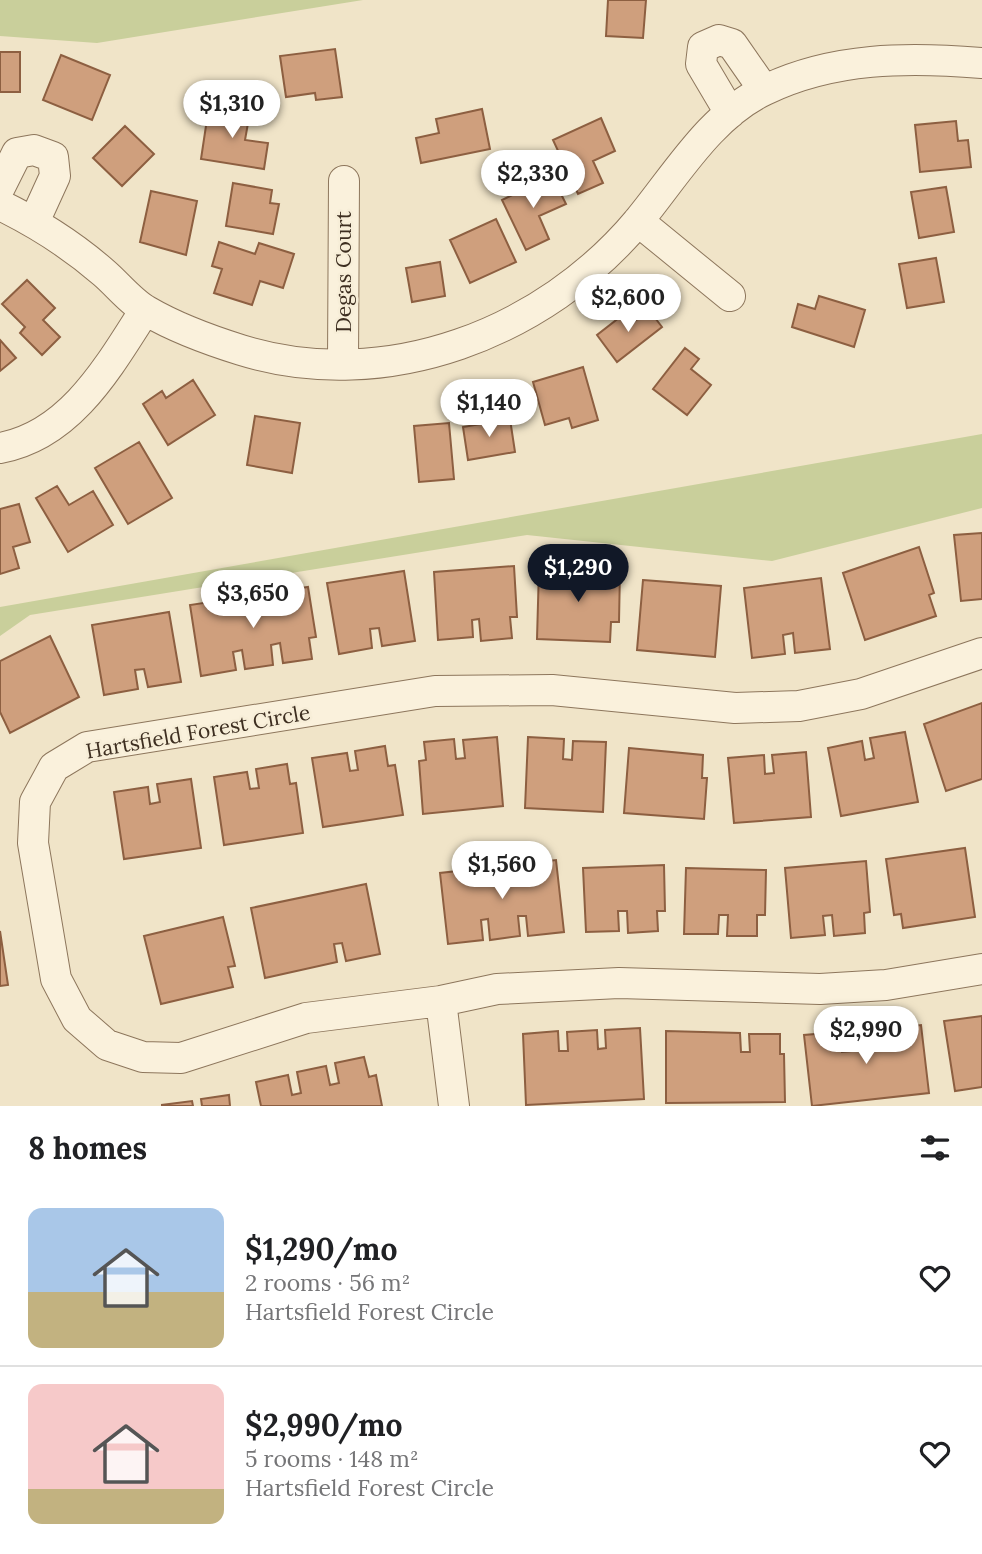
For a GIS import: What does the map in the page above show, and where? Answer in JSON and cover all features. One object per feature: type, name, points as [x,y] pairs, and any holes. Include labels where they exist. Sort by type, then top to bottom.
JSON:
[{"type":"street","points":[[730,113],[701,64],[703,47],[719,40],[732,44],[764,90]]},
{"type":"street","points":[[0,205],[34,222],[102,271],[145,310],[192,333],[244,351],[294,361],[381,362],[437,352],[480,338],[525,317],[569,288],[607,255],[697,147],[730,113],[764,90],[838,66],[893,58],[982,63]]},
{"type":"street","points":[[0,187],[17,153],[34,150],[52,157],[55,176],[34,222]]},
{"type":"street","name":"Degas Court","points":[[343,363],[344,181]]},
{"type":"street","points":[[638,221],[730,296]]},
{"type":"street","points":[[0,448],[18,445],[52,428],[78,403],[111,363],[145,310]]},
{"type":"street","name":"Hartsfield Forest Circle","points":[[982,653],[861,694],[799,705],[735,708],[552,690],[435,691],[87,747],[54,767],[36,802],[33,843],[56,979],[77,1019],[107,1045],[143,1057],[181,1058],[306,1018],[441,1001],[497,989],[620,984],[820,989],[886,985],[982,969]]},
{"type":"street","points":[[441,1001],[454,1106]]},
{"type":"green space","points":[[0,0],[363,0],[97,43],[0,36]]},
{"type":"green space","points":[[982,434],[982,508],[772,561],[527,535],[30,615],[0,636],[0,607]]},
{"type":"building","points":[[608,0],[646,0],[643,38],[606,36]]},
{"type":"building","points":[[335,49],[342,97],[316,100],[315,93],[286,97],[280,56]]},
{"type":"building","points":[[0,52],[20,52],[20,92],[0,92]]},
{"type":"building","points":[[61,55],[110,75],[92,120],[43,100]]},
{"type":"building","points":[[209,106],[250,112],[245,140],[268,143],[264,169],[201,159]]},
{"type":"building","points":[[482,109],[490,149],[421,163],[416,138],[439,133],[436,119]]},
{"type":"building","points":[[601,118],[615,151],[593,161],[603,183],[578,194],[553,140]]},
{"type":"building","points":[[956,121],[958,141],[968,140],[971,167],[920,172],[915,125]]},
{"type":"building","points":[[125,126],[154,154],[122,186],[93,158]]},
{"type":"building","points":[[552,176],[566,204],[539,216],[549,239],[526,250],[502,200]]},
{"type":"building","points":[[233,183],[272,190],[270,203],[279,204],[273,234],[226,226]]},
{"type":"building","points":[[946,187],[954,232],[919,238],[911,192]]},
{"type":"building","points":[[151,191],[197,201],[186,255],[140,242]]},
{"type":"building","points":[[496,219],[516,262],[470,283],[450,240]]},
{"type":"building","points":[[219,242],[255,254],[259,243],[294,254],[283,288],[260,281],[252,305],[214,293],[222,269],[212,266]]},
{"type":"building","points":[[936,258],[944,302],[907,308],[899,264]]},
{"type":"building","points":[[440,262],[445,296],[412,302],[406,268]]},
{"type":"building","points":[[27,280],[55,308],[43,320],[60,337],[42,355],[20,333],[25,327],[2,304]]},
{"type":"building","points":[[819,296],[865,310],[854,347],[792,327],[798,304],[815,309]]},
{"type":"building","points":[[649,310],[662,327],[617,362],[597,335],[624,314],[631,324]]},
{"type":"building","points":[[0,340],[16,358],[0,371]]},
{"type":"building","points":[[685,348],[699,359],[691,369],[711,385],[687,415],[653,389]]},
{"type":"building","points":[[583,367],[598,420],[572,428],[569,418],[545,425],[533,382]]},
{"type":"building","points":[[193,380],[215,415],[168,445],[143,404],[162,391],[166,398]]},
{"type":"building","points":[[255,416],[300,423],[292,473],[247,465]]},
{"type":"building","points":[[510,419],[515,452],[468,460],[463,427]]},
{"type":"building","points":[[449,423],[454,479],[419,482],[414,426]]},
{"type":"building","points":[[139,442],[172,498],[128,524],[95,468]]},
{"type":"building","points":[[57,486],[69,505],[93,491],[113,525],[68,552],[36,498]]},
{"type":"building","points":[[19,504],[30,542],[13,547],[19,568],[0,574],[0,509]]},
{"type":"building","points":[[982,533],[982,599],[961,601],[954,535]]},
{"type":"building","points":[[919,547],[934,593],[929,595],[936,616],[865,640],[843,573]]},
{"type":"building","points":[[514,566],[517,617],[510,617],[512,638],[481,641],[479,619],[472,620],[473,637],[438,640],[434,572]]},
{"type":"building","points":[[539,568],[620,570],[619,622],[611,622],[610,642],[537,639]]},
{"type":"building","points":[[404,571],[415,641],[382,646],[379,628],[370,629],[372,648],[339,654],[327,583]]},
{"type":"building","points":[[821,578],[830,649],[795,653],[793,633],[783,635],[785,654],[752,658],[744,588]]},
{"type":"building","points":[[643,580],[721,586],[715,657],[637,650]]},
{"type":"building","points":[[308,587],[316,637],[309,638],[312,659],[283,663],[280,643],[271,645],[273,665],[245,669],[242,650],[233,652],[236,670],[201,676],[190,605]]},
{"type":"building","points":[[169,612],[181,682],[148,687],[144,669],[135,670],[138,689],[104,695],[92,625]]},
{"type":"building","points":[[50,636],[79,697],[10,733],[0,712],[0,661]]},
{"type":"building","points":[[982,703],[982,779],[946,791],[924,724]]},
{"type":"building","points":[[905,732],[918,802],[841,816],[828,748],[862,741],[865,760],[874,758],[870,738]]},
{"type":"building","points":[[497,737],[503,806],[423,814],[419,761],[426,760],[424,742],[454,739],[456,759],[465,758],[463,740]]},
{"type":"building","points":[[528,737],[564,739],[563,759],[572,760],[573,741],[606,742],[603,812],[525,808]]},
{"type":"building","points":[[385,746],[388,766],[395,765],[403,815],[323,827],[312,758],[347,753],[350,771],[358,770],[355,751]]},
{"type":"building","points":[[629,748],[703,755],[702,778],[707,778],[704,819],[624,813]]},
{"type":"building","points":[[806,752],[811,817],[734,823],[728,758],[764,755],[765,774],[774,773],[772,755]]},
{"type":"building","points":[[287,764],[290,784],[296,783],[303,833],[224,845],[214,777],[247,772],[250,789],[259,788],[256,769]]},
{"type":"building","points":[[191,779],[201,848],[124,859],[114,792],[148,787],[150,804],[160,802],[157,784]]},
{"type":"building","points":[[965,848],[975,917],[903,928],[901,914],[894,915],[886,859]]},
{"type":"building","points":[[556,860],[564,932],[528,936],[526,916],[518,916],[520,936],[490,940],[488,919],[481,920],[483,940],[448,944],[440,873]]},
{"type":"building","points":[[866,861],[870,912],[864,913],[865,933],[834,936],[832,915],[823,916],[825,935],[791,938],[785,868]]},
{"type":"building","points":[[664,865],[665,911],[657,911],[658,931],[628,933],[627,911],[618,911],[619,931],[586,932],[583,868]]},
{"type":"building","points":[[686,868],[766,870],[765,915],[757,915],[757,936],[727,936],[728,915],[719,915],[718,934],[684,934]]},
{"type":"building","points":[[366,884],[380,954],[346,961],[342,943],[334,944],[337,962],[265,978],[251,908]]},
{"type":"building","points":[[223,917],[235,966],[228,967],[233,987],[161,1004],[144,936]]},
{"type":"building","points":[[0,931],[8,985],[0,986]]},
{"type":"building","points":[[982,1016],[982,1087],[955,1091],[944,1021]]},
{"type":"building","points":[[921,1025],[929,1093],[812,1106],[804,1035],[839,1032],[842,1052],[851,1051],[849,1033],[880,1029],[881,1047],[889,1046],[887,1029]]},
{"type":"building","points":[[640,1028],[644,1099],[526,1105],[523,1034],[558,1031],[559,1051],[568,1051],[567,1032],[597,1030],[598,1049],[606,1048],[605,1030]]},
{"type":"building","points":[[666,1031],[740,1033],[741,1052],[750,1052],[749,1034],[780,1034],[780,1054],[784,1054],[785,1102],[666,1103]]},
{"type":"building","points":[[364,1057],[369,1077],[376,1075],[382,1106],[261,1106],[256,1082],[288,1075],[292,1095],[301,1093],[297,1072],[326,1066],[330,1085],[339,1083],[335,1063]]},
{"type":"building","points":[[229,1095],[230,1106],[202,1106],[201,1099]]},
{"type":"building","points":[[192,1101],[193,1106],[162,1106],[162,1105]]}]
